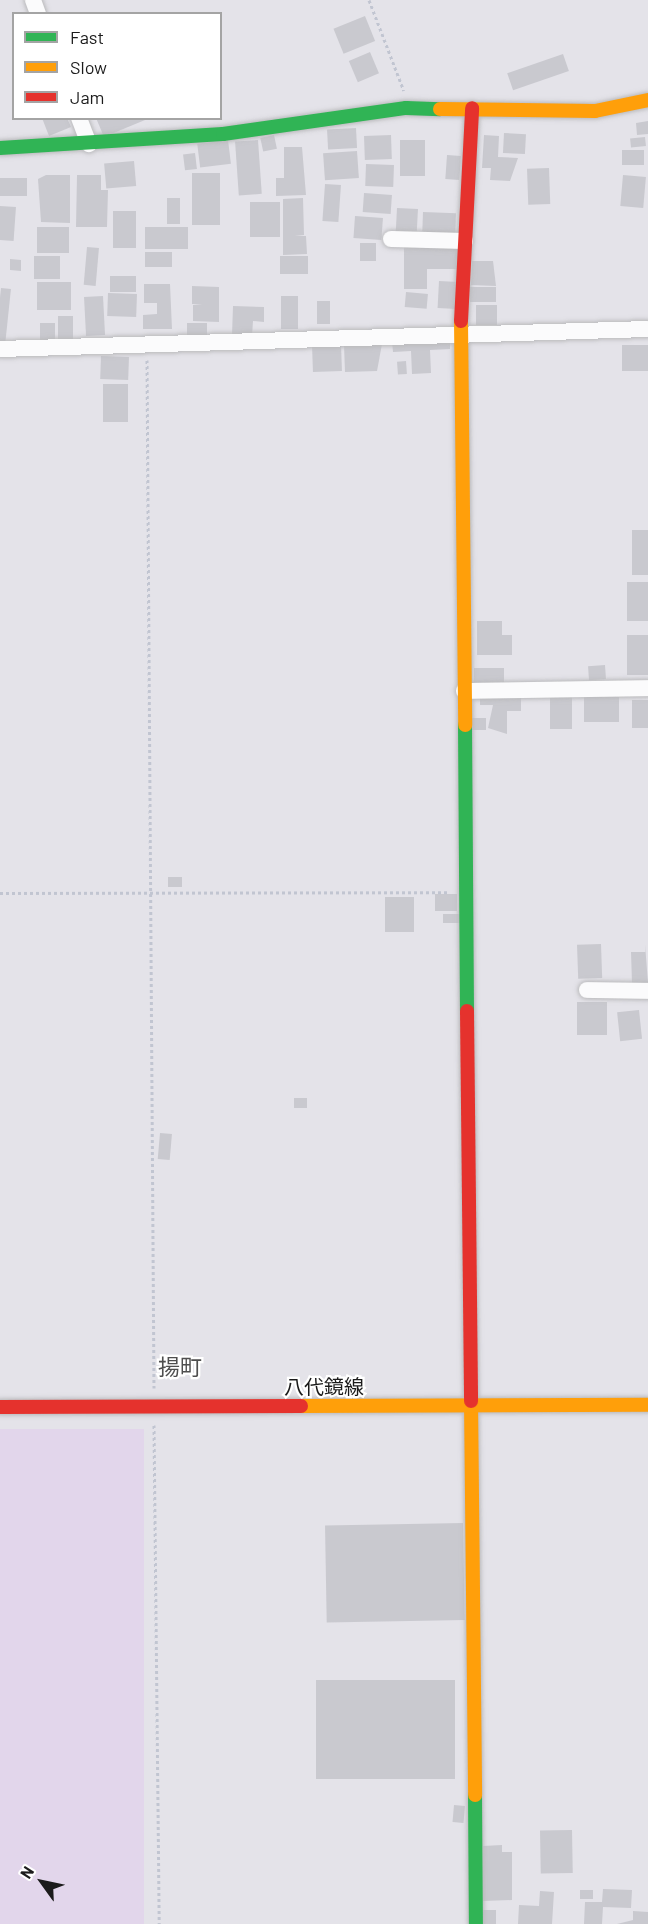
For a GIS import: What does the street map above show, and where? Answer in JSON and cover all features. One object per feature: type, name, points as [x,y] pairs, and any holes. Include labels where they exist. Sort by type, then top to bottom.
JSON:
[{"type":"street","points":[[0,148],[223,134],[406,108],[595,111],[648,100]]},
{"type":"street","points":[[472,108],[461,331],[476,1924]]},
{"type":"street","points":[[80,120],[89,144]]},
{"type":"street","points":[[391,239],[465,242]]},
{"type":"street","points":[[0,349],[461,331],[648,329]]},
{"type":"street","points":[[464,690],[648,688]]},
{"type":"street","points":[[587,990],[648,991]]},
{"type":"street","name":"八代鏡線","points":[[0,1407],[648,1405]]},
{"type":"path","points":[[369,0],[404,92]]},
{"type":"path","points":[[147,343],[149,891],[159,1924]]},
{"type":"path","points":[[0,893],[465,892]]},
{"type":"shaded area","points":[[0,1429],[144,1429],[144,1924],[0,1924]]},
{"type":"building","points":[[365,16],[375,41],[344,54],[333,29]]},
{"type":"building","points":[[370,52],[379,73],[358,82],[349,61]]},
{"type":"building","points":[[563,54],[569,71],[513,90],[507,73]]},
{"type":"building","points":[[43,120],[68,120],[71,127],[49,136]]},
{"type":"building","points":[[97,120],[145,120],[104,137]]},
{"type":"building","points":[[648,121],[648,134],[637,135],[636,123]]},
{"type":"building","points":[[356,128],[357,148],[328,149],[327,130]]},
{"type":"building","points":[[504,133],[526,134],[525,154],[503,153]]},
{"type":"building","points":[[274,135],[277,149],[263,152],[260,138]]},
{"type":"building","points":[[391,135],[392,159],[365,160],[364,136]]},
{"type":"building","points":[[484,135],[499,136],[498,157],[518,158],[510,181],[490,180],[491,168],[482,168]]},
{"type":"building","points":[[645,137],[646,146],[631,148],[630,139]]},
{"type":"building","points":[[228,140],[231,164],[200,168],[197,144]]},
{"type":"building","points":[[258,140],[262,194],[239,195],[235,142]]},
{"type":"building","points":[[400,140],[425,140],[425,176],[400,176]]},
{"type":"building","points":[[284,147],[302,147],[306,195],[276,196],[276,178],[284,178]]},
{"type":"building","points":[[622,150],[644,150],[644,165],[622,165]]},
{"type":"building","points":[[357,151],[359,178],[325,180],[323,153]]},
{"type":"building","points":[[195,153],[197,169],[185,170],[183,154]]},
{"type":"building","points":[[447,155],[461,156],[459,180],[445,179]]},
{"type":"building","points":[[134,161],[136,186],[106,189],[104,164]]},
{"type":"building","points":[[366,164],[394,165],[393,187],[365,186]]},
{"type":"building","points":[[549,168],[550,204],[528,205],[527,169]]},
{"type":"building","points":[[192,173],[220,173],[220,225],[192,225]]},
{"type":"building","points":[[46,175],[70,175],[70,223],[41,222],[38,179]]},
{"type":"building","points":[[77,175],[101,175],[101,190],[108,190],[107,227],[76,227]]},
{"type":"building","points":[[623,175],[646,177],[643,208],[620,206]]},
{"type":"building","points":[[0,178],[27,178],[27,196],[0,196]]},
{"type":"building","points":[[325,184],[341,185],[338,222],[322,221]]},
{"type":"building","points":[[364,193],[392,195],[391,214],[363,212]]},
{"type":"building","points":[[167,198],[180,198],[180,224],[167,224]]},
{"type":"building","points":[[303,198],[304,235],[295,236],[306,236],[307,254],[283,255],[283,199]]},
{"type":"building","points":[[250,202],[280,202],[280,237],[250,237]]},
{"type":"building","points":[[0,206],[16,207],[14,241],[0,240]]},
{"type":"building","points":[[397,208],[418,209],[417,233],[396,232]]},
{"type":"building","points":[[113,211],[136,211],[136,248],[113,248]]},
{"type":"building","points":[[423,212],[456,213],[455,239],[422,238]]},
{"type":"building","points":[[355,216],[383,218],[381,240],[353,238]]},
{"type":"building","points":[[37,227],[69,227],[69,253],[37,253]]},
{"type":"building","points":[[145,227],[188,227],[188,249],[145,249]]},
{"type":"building","points":[[360,243],[376,243],[376,261],[360,261]]},
{"type":"building","points":[[404,246],[458,246],[458,269],[427,269],[427,289],[404,289]]},
{"type":"building","points":[[87,247],[99,248],[96,286],[84,285]]},
{"type":"building","points":[[145,252],[172,252],[172,267],[145,267]]},
{"type":"building","points":[[34,256],[60,256],[60,279],[34,279]]},
{"type":"building","points":[[280,256],[308,256],[308,274],[280,274]]},
{"type":"building","points":[[10,259],[21,260],[21,271],[10,270]]},
{"type":"building","points":[[472,261],[493,261],[496,286],[471,285]]},
{"type":"building","points":[[110,276],[136,276],[136,292],[110,292]]},
{"type":"building","points":[[439,281],[458,282],[457,309],[438,308]]},
{"type":"building","points":[[37,282],[71,282],[71,310],[37,310]]},
{"type":"building","points":[[144,284],[170,284],[172,329],[143,329],[143,315],[157,314],[157,303],[144,303]]},
{"type":"building","points":[[192,286],[219,287],[219,322],[193,321],[193,305],[202,304],[192,304]]},
{"type":"building","points":[[470,287],[496,287],[496,302],[470,302]]},
{"type":"building","points":[[1,288],[11,289],[5,344],[0,343]]},
{"type":"building","points":[[406,292],[428,294],[427,309],[405,307]]},
{"type":"building","points":[[108,293],[137,294],[136,317],[107,316]]},
{"type":"building","points":[[103,296],[105,335],[86,336],[84,297]]},
{"type":"building","points":[[281,296],[298,296],[298,329],[281,329]]},
{"type":"building","points":[[317,301],[330,301],[330,324],[317,324]]},
{"type":"building","points":[[476,305],[497,305],[497,325],[476,325]]},
{"type":"building","points":[[233,306],[264,307],[264,322],[253,321],[252,336],[232,335]]},
{"type":"building","points":[[58,316],[73,316],[73,343],[58,343]]},
{"type":"building","points":[[40,323],[55,323],[55,341],[40,341]]},
{"type":"building","points":[[187,323],[207,323],[207,336],[187,336]]},
{"type":"building","points":[[450,339],[450,349],[430,350],[431,373],[412,374],[411,351],[393,352],[392,341]]},
{"type":"building","points":[[341,344],[342,371],[313,372],[312,345]]},
{"type":"building","points":[[382,344],[377,371],[345,372],[344,345]]},
{"type":"building","points":[[622,345],[648,345],[648,371],[622,371]]},
{"type":"building","points":[[101,356],[129,357],[128,380],[100,379]]},
{"type":"building","points":[[406,361],[407,374],[398,375],[397,362]]},
{"type":"building","points":[[103,384],[128,384],[128,422],[103,422]]},
{"type":"building","points":[[632,530],[648,530],[648,575],[632,575]]},
{"type":"building","points":[[627,582],[648,582],[648,621],[627,621]]},
{"type":"building","points":[[477,621],[502,621],[502,635],[512,635],[512,655],[477,655]]},
{"type":"building","points":[[627,635],[648,635],[648,675],[627,675]]},
{"type":"building","points":[[605,665],[606,679],[589,680],[588,666]]},
{"type":"building","points":[[474,668],[504,668],[504,682],[474,682]]},
{"type":"building","points":[[480,697],[521,697],[521,711],[507,711],[507,734],[488,728],[493,705],[480,705]]},
{"type":"building","points":[[550,697],[572,697],[572,729],[550,729]]},
{"type":"building","points":[[584,697],[619,697],[619,722],[584,722]]},
{"type":"building","points":[[632,700],[648,700],[648,728],[632,728]]},
{"type":"building","points":[[471,718],[486,718],[486,730],[471,730]]},
{"type":"building","points":[[168,877],[182,877],[182,887],[168,887]]},
{"type":"building","points":[[435,894],[457,894],[457,911],[435,911]]},
{"type":"building","points":[[385,897],[414,897],[414,932],[385,932]]},
{"type":"building","points":[[443,914],[460,914],[460,923],[443,923]]},
{"type":"building","points":[[601,944],[602,978],[578,979],[577,945]]},
{"type":"building","points":[[631,952],[646,952],[648,983],[632,983]]},
{"type":"building","points":[[577,1002],[607,1002],[607,1035],[577,1035]]},
{"type":"building","points":[[639,1010],[642,1039],[620,1041],[617,1012]]},
{"type":"building","points":[[294,1098],[307,1098],[307,1108],[294,1108]]},
{"type":"building","points":[[160,1133],[172,1134],[170,1160],[158,1159]]},
{"type":"building","points":[[463,1523],[465,1620],[327,1622],[325,1525]]},
{"type":"building","points":[[316,1680],[455,1680],[455,1779],[316,1779]]},
{"type":"building","points":[[454,1805],[465,1806],[463,1823],[453,1822]]},
{"type":"building","points":[[572,1830],[573,1873],[541,1874],[540,1831]]},
{"type":"building","points":[[502,1845],[502,1852],[512,1852],[512,1900],[483,1901],[483,1846]]},
{"type":"building","points":[[603,1889],[632,1890],[631,1908],[603,1907],[602,1924],[584,1924],[585,1902],[602,1902]]},
{"type":"building","points":[[580,1890],[593,1890],[593,1899],[580,1899]]},
{"type":"building","points":[[540,1891],[554,1892],[552,1924],[518,1924],[519,1905],[539,1906]]},
{"type":"building","points":[[482,1910],[496,1910],[496,1924],[482,1924]]},
{"type":"building","points":[[633,1911],[648,1912],[648,1924],[617,1924],[633,1920]]},
{"type":"traffic: fast","points":[[0,148],[223,134],[406,108],[440,109]]},
{"type":"traffic: fast","points":[[465,725],[467,1011]]},
{"type":"traffic: fast","points":[[475,1795],[476,1924]]},
{"type":"traffic: slow","points":[[440,109],[595,111],[648,100]]},
{"type":"traffic: slow","points":[[461,321],[465,725]]},
{"type":"traffic: slow","points":[[471,1401],[475,1795]]},
{"type":"traffic: slow","points":[[301,1406],[648,1405]]},
{"type":"traffic: jam","points":[[461,321],[472,108]]},
{"type":"traffic: jam","points":[[467,1011],[471,1401]]},
{"type":"traffic: jam","points":[[0,1407],[301,1406]]},
{"type":"district","name":"揚町","points":[[180,1367]]}]
